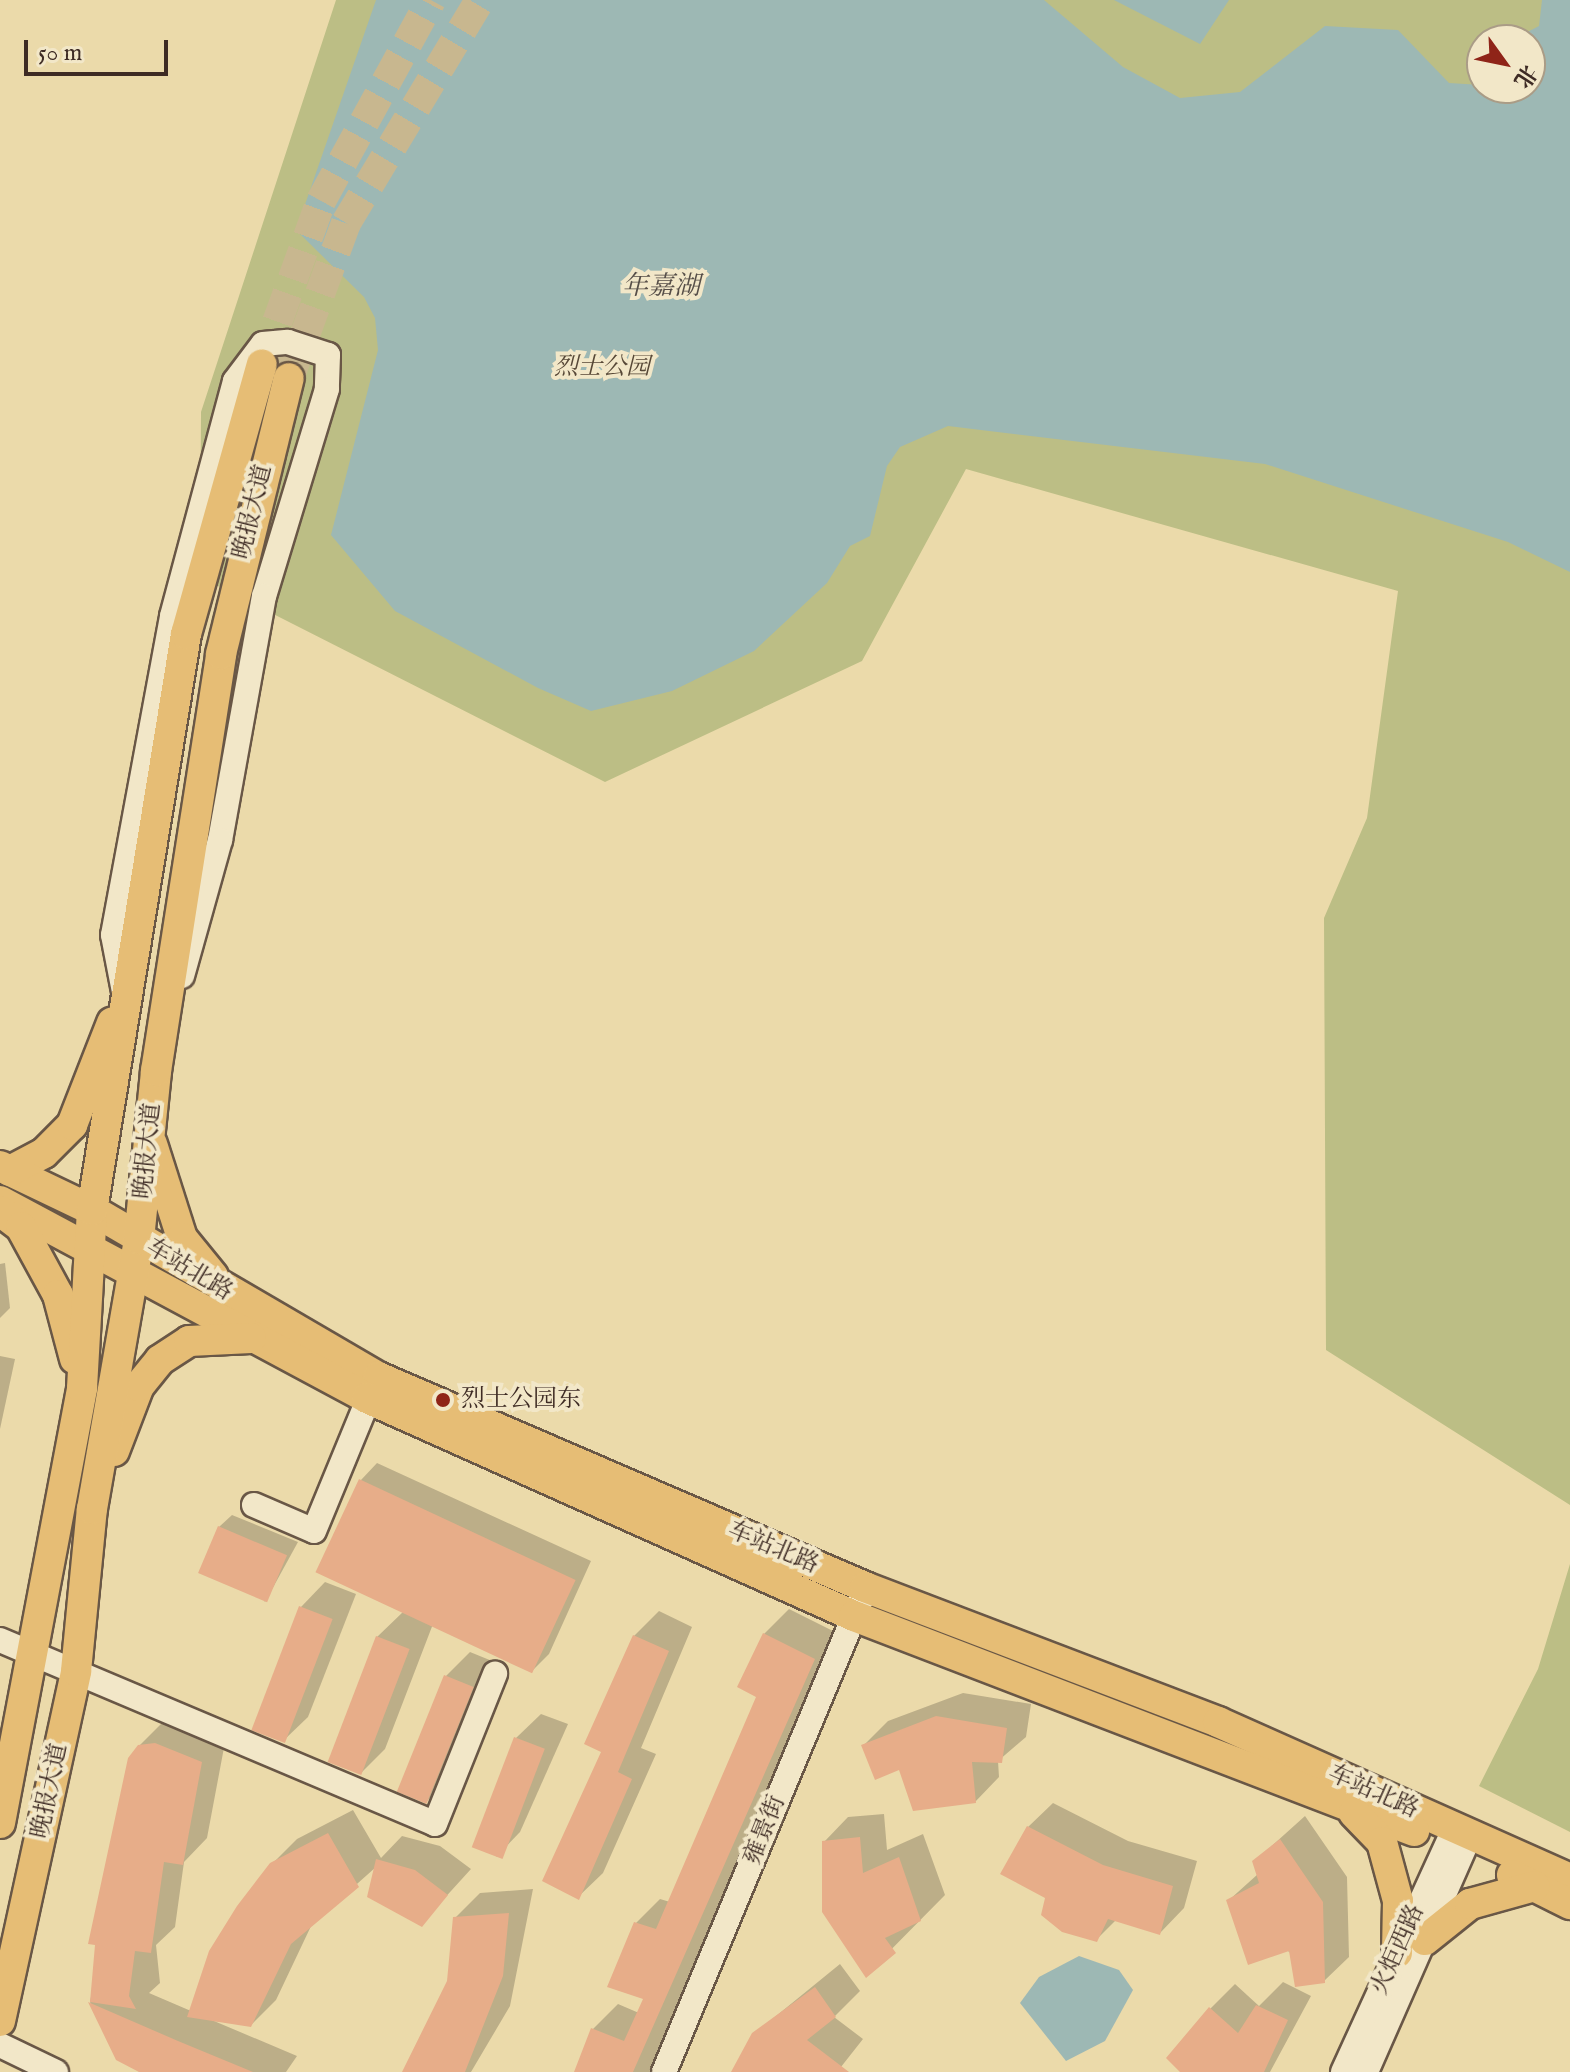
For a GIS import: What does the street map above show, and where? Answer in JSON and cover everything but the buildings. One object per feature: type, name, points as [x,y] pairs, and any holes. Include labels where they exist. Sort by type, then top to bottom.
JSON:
[{"type":"main road","name":"晚报大道","points":[[0,1823],[36,1654],[82,1388],[92,1210],[186,634],[262,364]]},
{"type":"main road","name":"晚报大道","points":[[0,2021],[76,1671],[92,1509],[129,1274],[139,1239],[156,1071],[221,654],[289,378]]},
{"type":"main road","points":[[5,1168],[44,1153],[72,1125],[102,1035],[124,1004]]},
{"type":"main road","points":[[149,1135],[182,1238],[230,1296]]},
{"type":"main road","name":"车站北路","points":[[5,1168],[92,1210],[372,1387],[854,1616],[1347,1806],[1570,1879]]},
{"type":"main road","name":"车站北路","points":[[0,1201],[90,1246],[129,1274],[252,1338],[865,1587],[1218,1722],[1458,1840],[1570,1904]]},
{"type":"main road","points":[[0,1211],[21,1227],[58,1295],[82,1388]]},
{"type":"main road","points":[[92,1509],[139,1386],[160,1360],[189,1341],[252,1338]]},
{"type":"main road","points":[[1347,1806],[1382,1842],[1398,1901],[1397,1953]]},
{"type":"main road","points":[[1425,1940],[1470,1904],[1535,1886]]},
{"type":"street","points":[[124,1004],[113,935],[172,616],[228,402],[246,359],[263,344],[318,349],[328,355],[327,389],[264,596],[220,840],[156,1071]]},
{"type":"street","points":[[254,1505],[314,1531],[372,1387]]},
{"type":"street","name":"雍景街","points":[[664,2072],[865,1587]]},
{"type":"street","points":[[0,1640],[435,1824],[495,1674]]},
{"type":"street","name":"火炬西路","points":[[1366,2072],[1425,1940],[1458,1840]]},
{"type":"street","name":"火炬西路","points":[[1343,2072],[1397,1953],[1458,1840]]},
{"type":"street","points":[[0,2045],[56,2072]]},
{"type":"green space","name":"年嘉湖","points":[[336,0],[1570,0],[1570,1505],[1326,1350],[1324,918],[1367,818],[1398,591],[966,469],[862,661],[605,782],[200,577],[201,412]]},
{"type":"green space","points":[[1570,1564],[1570,1832],[1479,1786],[1538,1669]]},
{"type":"water","name":"年嘉湖","points":[[376,0],[1044,0],[1123,67],[1180,98],[1240,92],[1325,26],[1398,30],[1449,83],[1466,84],[1466,104],[1546,104],[1546,24],[1539,24],[1542,0],[1570,0],[1570,572],[1508,542],[1265,464],[948,426],[900,447],[887,466],[870,536],[850,546],[827,583],[754,651],[672,691],[591,711],[538,688],[395,611],[331,535],[378,350],[375,318],[364,297],[300,234],[301,216]]},
{"type":"water","points":[[1114,0],[1229,0],[1200,44]]},
{"type":"water","points":[[1079,1956],[1119,1970],[1133,1990],[1105,2041],[1066,2061],[1020,2003],[1039,1977]]},
{"type":"tunnel","points":[[262,364],[321,201],[431,0]]},
{"type":"tunnel","points":[[289,378],[346,223],[480,0]]},
{"type":"place","name":"烈士公园东","points":[[443,1400]]},
{"type":"park label","name":"烈士公园","points":[[602,368]]}]
